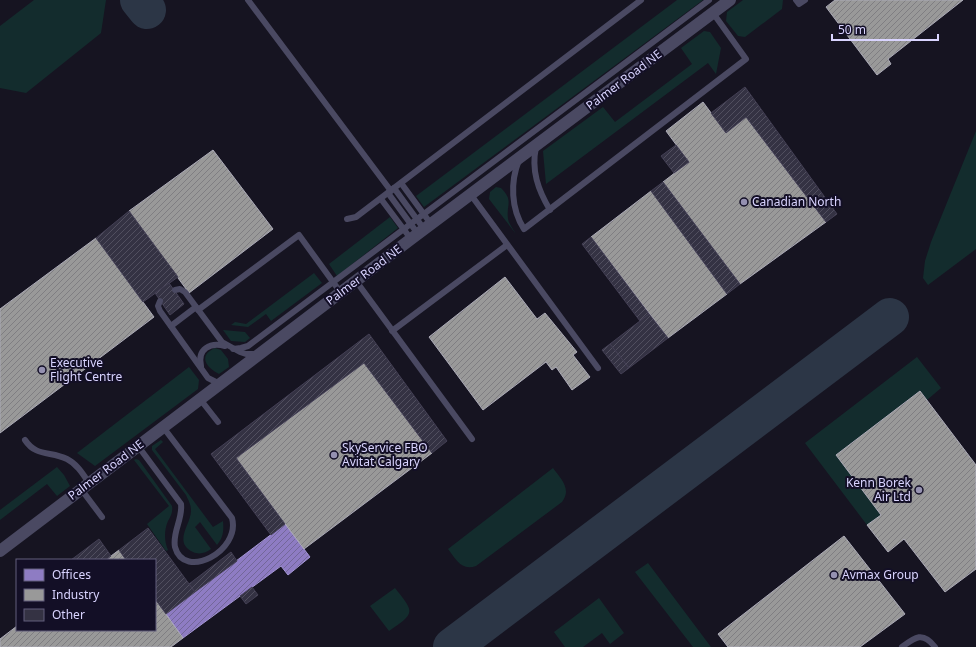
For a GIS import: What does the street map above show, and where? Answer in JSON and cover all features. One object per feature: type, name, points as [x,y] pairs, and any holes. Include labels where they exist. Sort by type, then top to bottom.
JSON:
[{"type":"street","name":"Palmer Road NE","points":[[0,551],[730,0]]},
{"type":"lane","points":[[248,0],[391,191],[410,223],[421,232]]},
{"type":"lane","points":[[347,219],[356,217],[391,191],[641,0]]},
{"type":"lane","points":[[175,290],[183,290],[222,342],[231,348],[248,346],[709,0]]},
{"type":"lane","points":[[796,0],[799,4],[805,0]]},
{"type":"lane","points":[[520,159],[515,172],[514,204],[519,222],[524,229],[746,59],[713,13]]},
{"type":"lane","points":[[625,63],[632,74]]},
{"type":"lane","points":[[536,146],[533,163],[535,178],[542,197],[550,210]]},
{"type":"lane","points":[[401,183],[424,213],[421,232]]},
{"type":"lane","points":[[391,191],[417,218],[421,232]]},
{"type":"lane","points":[[471,195],[598,368]]},
{"type":"lane","points":[[381,198],[403,229],[421,232]]},
{"type":"lane","points":[[171,326],[299,235],[341,293]]},
{"type":"lane","points":[[392,331],[507,245]]},
{"type":"lane","points":[[356,281],[472,439]]},
{"type":"lane","points":[[160,301],[159,309],[201,368],[212,381],[216,382],[225,380]]},
{"type":"lane","points":[[201,368],[200,356],[209,346],[217,344],[246,354],[262,353]]},
{"type":"lane","points":[[200,399],[218,422]]},
{"type":"lane","points":[[138,446],[181,504],[181,513],[174,542],[176,550],[181,556],[189,561],[198,562],[207,559],[228,541],[233,530],[232,518],[163,427]]},
{"type":"lane","points":[[25,440],[34,450],[69,460],[80,470],[85,486],[102,517]]},
{"type":"lane","points":[[902,647],[913,639],[920,637],[928,639],[935,647]]},
{"type":"green space","points":[[34,0],[106,0],[101,33],[26,93],[0,88],[0,26]]},
{"type":"green space","points":[[677,0],[703,0],[424,207],[416,196]]},
{"type":"green space","points":[[743,0],[783,0],[782,9],[745,37],[738,36],[726,21],[727,12]]},
{"type":"green space","points":[[704,31],[710,32],[721,48],[716,74],[708,63],[546,184],[543,151],[603,107],[615,122],[692,64],[681,48]]},
{"type":"green space","points":[[976,131],[976,249],[928,285],[923,278],[925,261],[931,242]]},
{"type":"green space","points":[[496,187],[501,188],[507,196],[509,203],[508,219],[516,234],[489,199],[490,192]]},
{"type":"green space","points":[[390,217],[398,228],[337,276],[329,264]]},
{"type":"green space","points":[[314,273],[322,283],[271,321],[266,314],[248,327],[231,325],[235,322],[246,324]]},
{"type":"green space","points":[[223,330],[245,332],[250,338],[245,342],[231,341]]},
{"type":"green space","points":[[215,348],[221,350],[228,359],[229,367],[219,374],[211,369],[205,358],[210,351]]},
{"type":"green space","points":[[917,357],[941,388],[927,400],[920,391],[836,455],[881,515],[867,525],[805,443]]},
{"type":"green space","points":[[189,367],[199,380],[198,389],[95,466],[77,453]]},
{"type":"green space","points":[[161,440],[163,442],[155,449],[213,527],[223,521],[223,534],[217,545],[200,522],[195,527],[211,549],[205,552],[193,552],[187,548],[184,543],[184,532],[191,515],[191,510],[186,495],[152,450],[152,446]]},
{"type":"green space","points":[[134,460],[139,460],[172,506],[172,514],[165,532],[168,550],[166,551],[147,524],[169,506]]},
{"type":"green space","points":[[57,467],[64,475],[70,486],[57,496],[47,484],[0,520],[0,510]]},
{"type":"green space","points":[[553,468],[566,488],[565,497],[562,502],[476,566],[466,567],[456,560],[448,549]]},
{"type":"green space","points":[[648,563],[711,647],[693,647],[635,572]]},
{"type":"green space","points":[[395,588],[409,608],[409,612],[408,616],[404,620],[389,631],[370,606]]},
{"type":"green space","points":[[599,598],[624,633],[610,644],[602,633],[583,647],[565,647],[554,632]]},
{"type":"building: Offices","points":[[285,524],[310,557],[288,575],[281,566],[183,638],[166,614]]},
{"type":"building: Industry","points":[[835,0],[963,0],[888,59],[891,64],[877,75],[826,7]]},
{"type":"building: Industry","name":"Canadian North","points":[[703,102],[726,133],[746,117],[826,222],[740,284],[663,182],[689,162],[666,131]]},
{"type":"building: Industry","points":[[213,150],[273,229],[189,293],[129,211]]},
{"type":"building: Industry","points":[[651,191],[727,294],[668,338],[591,237]]},
{"type":"building: Industry","name":"Executive Flight Centre","points":[[96,238],[154,317],[0,433],[0,309]]},
{"type":"building: Industry","points":[[505,277],[537,319],[545,313],[577,352],[573,355],[590,377],[572,390],[556,367],[552,370],[546,362],[483,410],[429,337]]},
{"type":"building: Industry","name":"SkyService FBO Avitat Calgary","points":[[364,363],[432,453],[304,549],[236,458]]},
{"type":"building: Industry","name":"Kenn Borek Air Ltd","points":[[920,391],[976,465],[976,569],[945,592],[904,539],[888,552],[867,525],[881,515],[836,455]]},
{"type":"building: Industry","name":"Avmax Group","points":[[844,536],[905,614],[860,647],[728,647],[718,634]]},
{"type":"building: Industry","points":[[119,550],[125,559],[107,559]]},
{"type":"building: Industry","points":[[156,600],[183,638],[171,647],[0,647],[0,639],[16,627],[16,631],[156,631]]},
{"type":"building: Other","points":[[745,87],[837,214],[826,222],[746,117],[726,133],[711,113]]},
{"type":"building: Other","points":[[676,145],[689,162],[674,173],[661,156]]},
{"type":"building: Other","points":[[663,182],[740,284],[727,294],[651,191]]},
{"type":"building: Other","points":[[129,211],[178,277],[143,302],[96,238]]},
{"type":"building: Other","points":[[591,237],[649,314],[640,321],[582,244]]},
{"type":"building: Other","points":[[169,283],[184,304],[170,315],[155,293]]},
{"type":"building: Other","points":[[649,314],[668,338],[629,368],[610,344]]},
{"type":"building: Other","points":[[369,334],[447,441],[432,453],[364,363],[236,458],[285,524],[271,535],[211,454]]},
{"type":"building: Other","points":[[610,344],[629,368],[621,374],[602,350]]},
{"type":"building: Other","points":[[148,528],[195,592],[166,614],[156,600],[156,559],[125,559],[119,550]]},
{"type":"building: Other","points":[[99,539],[111,556],[107,559],[72,559]]},
{"type":"building: Other","points":[[231,552],[237,561],[195,592],[189,584]]},
{"type":"building: Other","points":[[252,587],[258,595],[246,604],[240,596]]},
{"type":"taxiway","points":[[139,0],[147,10]]},
{"type":"taxiway","points":[[452,647],[890,317]]},
{"type":"place","name":"Canadian North","points":[[744,202]]},
{"type":"place","name":"Executive Flight Centre","points":[[42,370]]},
{"type":"place","name":"SkyService FBO Avitat Calgary","points":[[334,455]]},
{"type":"place","name":"Kenn Borek Air Ltd","points":[[919,490]]},
{"type":"place","name":"Avmax Group","points":[[834,575]]}]
